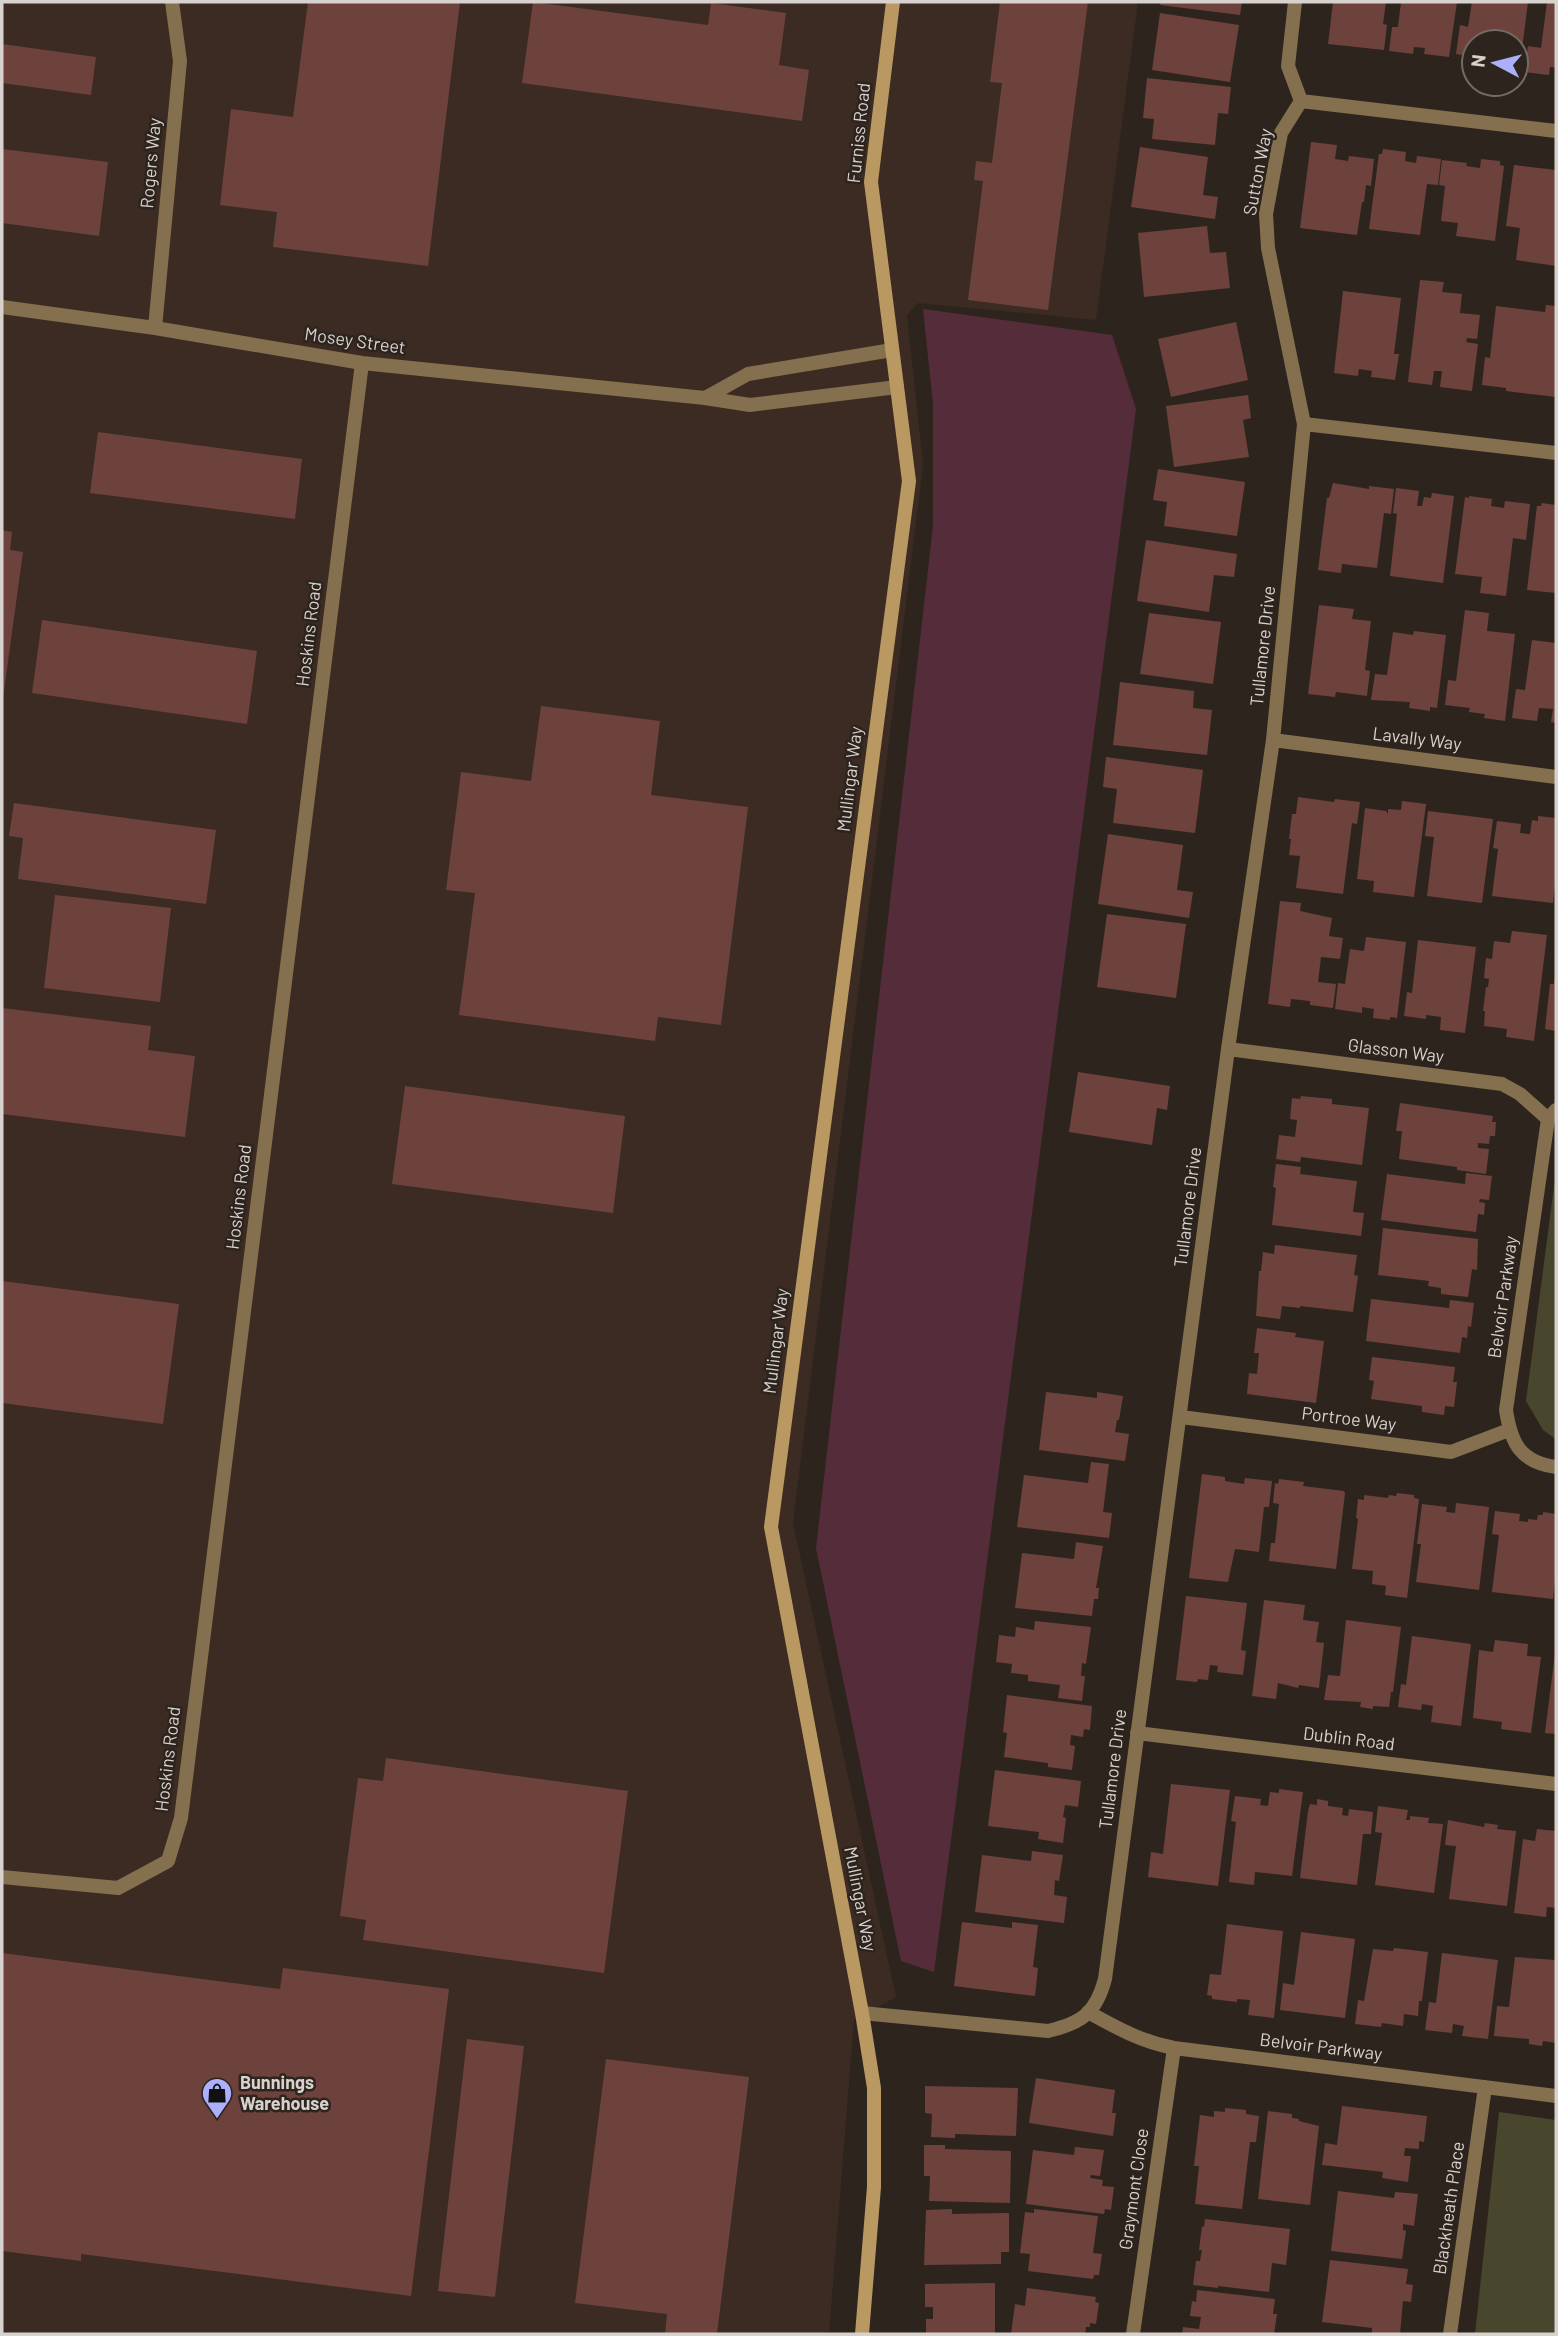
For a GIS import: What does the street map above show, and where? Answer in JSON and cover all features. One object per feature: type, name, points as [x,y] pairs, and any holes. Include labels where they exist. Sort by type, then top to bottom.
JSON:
[{"type":"street","name":"Rogers Way","points":[[155,328],[180,61],[172,2]]},
{"type":"street","name":"Furniss Road","points":[[892,351],[871,182],[893,2]]},
{"type":"street","points":[[1296,2],[1287,66],[1301,101],[1556,131]]},
{"type":"street","name":"Sutton Way","points":[[1301,101],[1281,133],[1266,215],[1268,248],[1304,424]]},
{"type":"street","name":"Mosey Street","points":[[2,307],[155,328],[362,363],[705,398],[750,405],[897,387]]},
{"type":"street","name":"Mullingar Way","points":[[862,2334],[874,2175],[874,2088],[771,1527],[909,481],[892,351]]},
{"type":"street","points":[[705,398],[748,374],[892,351]]},
{"type":"street","name":"Hoskins Road","points":[[2,1877],[118,1888],[168,1861],[181,1818],[362,363]]},
{"type":"street","points":[[1304,424],[1556,453]]},
{"type":"street","name":"Tullamore Drive","points":[[1088,2011],[1101,1996],[1105,1979],[1228,1049],[1273,740],[1304,424]]},
{"type":"street","name":"Lavally Way","points":[[1273,740],[1556,777]]},
{"type":"street","name":"Glasson Way","points":[[1228,1049],[1502,1084],[1552,1114]]},
{"type":"street","name":"Belvoir Parkway","points":[[1509,1430],[1506,1409],[1552,1114]]},
{"type":"street","name":"Portroe Way","points":[[1181,1417],[1451,1452],[1509,1430]]},
{"type":"street","points":[[1509,1430],[1519,1449],[1532,1461],[1556,1467]]},
{"type":"street","name":"Dublin Road","points":[[1138,1733],[1556,1784]]},
{"type":"street","points":[[862,2013],[1048,2031],[1072,2025],[1088,2011]]},
{"type":"street","name":"Belvoir Parkway","points":[[1088,2011],[1131,2036],[1151,2044],[1556,2096]]},
{"type":"street","name":"Graymont Close","points":[[1133,2334],[1174,2048]]},
{"type":"street","name":"Blackheath Place","points":[[1450,2334],[1485,2087]]},
{"type":"shaded area","points":[[2,2],[1138,2],[1096,320],[918,303],[907,315],[923,465],[793,1523],[896,1997],[854,2020],[829,2334],[2,2334]]},
{"type":"shaded area","points":[[923,309],[1112,335],[1136,409],[934,1972],[901,1961],[816,1548],[933,526],[933,404]]},
{"type":"shaded area","points":[[1556,1171],[1556,1439],[1543,1430],[1526,1401]]},
{"type":"shaded area","points":[[1499,2112],[1556,2120],[1556,2334],[1475,2334]]},
{"type":"building","points":[[308,2],[460,2],[428,266],[273,247],[277,212],[220,205],[231,109],[293,117]]},
{"type":"building","points":[[533,2],[708,25],[711,3],[786,13],[779,65],[809,70],[802,121],[522,83]]},
{"type":"building","points":[[1000,2],[1088,2],[1048,310],[968,300],[983,181],[974,180],[976,161],[992,163],[1002,83],[990,82]]},
{"type":"building","points":[[1161,2],[1242,2],[1240,15],[1160,5]]},
{"type":"building","points":[[1333,2],[1386,2],[1384,50],[1328,44]]},
{"type":"building","points":[[1401,2],[1457,2],[1449,57],[1424,54],[1425,48],[1414,47],[1413,54],[1389,51],[1392,27],[1398,27]]},
{"type":"building","points":[[1472,2],[1528,2],[1525,28],[1460,28],[1460,55],[1456,54],[1460,25],[1468,27]]},
{"type":"building","points":[[1547,2],[1556,2],[1556,68],[1550,67],[1549,75],[1530,73],[1530,46],[1541,48]]},
{"type":"building","points":[[1160,13],[1239,25],[1230,82],[1152,70]]},
{"type":"building","points":[[2,44],[96,57],[91,95],[2,83]]},
{"type":"building","points":[[1147,78],[1231,87],[1228,114],[1218,113],[1215,145],[1152,139],[1154,119],[1143,118]]},
{"type":"building","points":[[1311,142],[1337,145],[1335,159],[1348,161],[1349,156],[1374,159],[1371,186],[1366,185],[1357,235],[1300,228]]},
{"type":"building","points":[[1140,147],[1208,157],[1203,195],[1218,197],[1215,219],[1131,207]]},
{"type":"building","points":[[2,149],[108,162],[99,236],[2,223]]},
{"type":"building","points":[[1383,149],[1406,152],[1405,161],[1416,163],[1417,156],[1441,159],[1438,185],[1427,184],[1420,235],[1369,229],[1379,154],[1382,154]]},
{"type":"building","points":[[1481,159],[1500,161],[1500,165],[1504,166],[1495,241],[1456,236],[1458,223],[1441,221],[1445,186],[1439,185],[1442,160],[1467,163],[1466,166],[1480,168]]},
{"type":"building","points":[[1514,165],[1556,170],[1556,266],[1516,260],[1520,228],[1506,226]]},
{"type":"building","points":[[1207,226],[1210,253],[1226,252],[1230,288],[1144,297],[1138,233]]},
{"type":"building","points":[[1420,280],[1444,282],[1442,292],[1462,294],[1460,313],[1480,315],[1477,339],[1467,338],[1466,342],[1478,344],[1472,391],[1440,387],[1442,371],[1434,371],[1432,385],[1408,382]]},
{"type":"building","points":[[1343,291],[1401,298],[1394,354],[1399,354],[1395,380],[1371,377],[1372,371],[1359,369],[1358,376],[1334,373]]},
{"type":"building","points":[[1546,305],[1556,306],[1556,397],[1482,385],[1485,357],[1490,358],[1496,306],[1545,312]]},
{"type":"building","points":[[1236,322],[1248,380],[1171,397],[1158,339]]},
{"type":"building","points":[[1248,395],[1251,418],[1243,420],[1249,457],[1174,467],[1166,406]]},
{"type":"building","points":[[98,432],[302,459],[295,519],[90,493]]},
{"type":"building","points":[[1158,469],[1245,482],[1237,536],[1164,526],[1167,502],[1153,500]]},
{"type":"building","points":[[1333,483],[1369,489],[1369,486],[1394,489],[1391,514],[1384,513],[1377,568],[1342,564],[1341,573],[1318,570],[1327,498]]},
{"type":"building","points":[[1396,488],[1419,491],[1417,506],[1422,506],[1424,497],[1431,498],[1432,493],[1454,496],[1443,583],[1390,576],[1397,514],[1393,513]]},
{"type":"building","points":[[1465,497],[1492,499],[1491,506],[1504,508],[1505,501],[1530,504],[1526,540],[1513,538],[1506,596],[1480,593],[1482,577],[1455,574]]},
{"type":"building","points":[[1542,503],[1556,505],[1556,593],[1527,590],[1537,506]]},
{"type":"building","points":[[2,530],[12,532],[10,550],[23,552],[3,698]]},
{"type":"building","points":[[1146,540],[1237,554],[1234,577],[1214,575],[1209,612],[1137,601]]},
{"type":"building","points":[[1319,605],[1354,609],[1352,619],[1371,621],[1365,670],[1370,671],[1367,696],[1336,692],[1335,697],[1308,694]]},
{"type":"building","points":[[1465,610],[1489,613],[1487,631],[1515,634],[1505,721],[1484,718],[1485,714],[1469,712],[1470,708],[1445,705],[1448,680],[1456,681]]},
{"type":"building","points":[[1149,613],[1221,622],[1213,684],[1140,674]]},
{"type":"building","points":[[42,620],[257,651],[247,724],[32,693]]},
{"type":"building","points":[[1414,631],[1446,635],[1437,708],[1430,707],[1430,711],[1409,708],[1410,702],[1371,700],[1375,674],[1387,675],[1393,632],[1413,635]]},
{"type":"building","points":[[1532,640],[1556,643],[1556,723],[1551,722],[1553,709],[1539,708],[1537,721],[1512,718],[1516,689],[1525,690]]},
{"type":"building","points":[[1120,682],[1194,691],[1193,708],[1212,710],[1207,755],[1113,745]]},
{"type":"building","points":[[541,706],[660,721],[651,795],[748,807],[721,1025],[658,1017],[655,1041],[459,1015],[475,893],[446,890],[461,772],[531,781]]},
{"type":"building","points":[[1106,757],[1203,770],[1195,833],[1113,823],[1117,789],[1103,787]]},
{"type":"building","points":[[1298,797],[1360,802],[1357,824],[1352,823],[1343,894],[1296,888],[1300,856],[1289,855],[1289,839],[1292,814],[1296,814]]},
{"type":"building","points":[[1402,801],[1426,804],[1414,897],[1373,892],[1374,881],[1357,879],[1365,808],[1386,811],[1388,814],[1388,809],[1401,810]]},
{"type":"building","points":[[14,803],[216,830],[206,904],[18,879],[23,838],[9,836]]},
{"type":"building","points":[[1428,811],[1493,819],[1482,903],[1427,896],[1434,837],[1425,836]]},
{"type":"building","points":[[1538,816],[1556,818],[1553,903],[1492,896],[1498,849],[1493,848],[1497,821],[1521,824],[1520,833],[1530,834],[1532,820],[1538,821]]},
{"type":"building","points":[[1108,834],[1183,845],[1177,890],[1193,892],[1189,918],[1098,904]]},
{"type":"building","points":[[55,895],[171,908],[160,1002],[44,988]]},
{"type":"building","points":[[1280,901],[1301,903],[1300,911],[1332,918],[1329,936],[1343,938],[1340,959],[1321,957],[1318,982],[1336,984],[1333,1008],[1291,999],[1290,1007],[1268,1004]]},
{"type":"building","points":[[1107,914],[1186,924],[1176,998],[1097,987]]},
{"type":"building","points":[[1512,931],[1547,935],[1534,1041],[1506,1037],[1507,1029],[1484,1026],[1483,1011],[1489,979],[1484,978],[1486,958],[1492,959],[1494,941],[1510,943]]},
{"type":"building","points":[[1366,937],[1406,942],[1397,1018],[1373,1018],[1374,1009],[1362,1007],[1362,1013],[1335,1009],[1338,983],[1345,984],[1350,949],[1364,951]]},
{"type":"building","points":[[1418,940],[1476,947],[1465,1033],[1440,1030],[1441,1017],[1426,1015],[1426,1019],[1404,1016],[1407,992],[1412,993]]},
{"type":"building","points":[[1555,976],[1556,1031],[1545,1029],[1550,984],[1554,984]]},
{"type":"building","points":[[2,1008],[151,1026],[148,1050],[195,1056],[185,1137],[2,1114]]},
{"type":"building","points":[[1078,1072],[1170,1086],[1167,1110],[1157,1108],[1152,1145],[1069,1132]]},
{"type":"building","points":[[405,1086],[625,1116],[613,1213],[392,1184]]},
{"type":"building","points":[[1301,1096],[1332,1099],[1332,1104],[1369,1108],[1362,1165],[1301,1157],[1300,1162],[1276,1159],[1279,1135],[1295,1137],[1297,1120],[1290,1119],[1292,1098],[1300,1099]]},
{"type":"building","points":[[1400,1103],[1493,1116],[1492,1122],[1496,1122],[1495,1136],[1490,1136],[1489,1144],[1478,1143],[1478,1148],[1489,1149],[1486,1174],[1399,1159],[1402,1131],[1396,1131]]},
{"type":"building","points":[[1276,1164],[1301,1167],[1300,1174],[1357,1181],[1353,1212],[1364,1213],[1361,1236],[1272,1225]]},
{"type":"building","points":[[1466,1173],[1492,1176],[1489,1200],[1480,1199],[1479,1202],[1485,1203],[1484,1215],[1478,1214],[1476,1232],[1381,1220],[1387,1174],[1465,1184]]},
{"type":"building","points":[[1383,1228],[1478,1239],[1477,1270],[1472,1269],[1468,1297],[1441,1294],[1441,1288],[1428,1286],[1429,1281],[1378,1275]]},
{"type":"building","points":[[1275,1245],[1357,1255],[1354,1275],[1358,1276],[1353,1312],[1282,1306],[1280,1319],[1256,1316],[1263,1252],[1274,1254]]},
{"type":"building","points":[[2,1281],[179,1304],[163,1424],[2,1403]]},
{"type":"building","points":[[1371,1299],[1449,1308],[1450,1300],[1474,1303],[1471,1327],[1468,1326],[1467,1338],[1462,1337],[1460,1353],[1366,1341]]},
{"type":"building","points":[[1257,1328],[1296,1333],[1295,1337],[1324,1341],[1316,1403],[1247,1394],[1249,1373],[1257,1374],[1259,1353],[1254,1353]]},
{"type":"building","points":[[1372,1357],[1455,1367],[1453,1382],[1457,1382],[1454,1407],[1445,1406],[1444,1415],[1422,1412],[1422,1406],[1371,1399],[1374,1381],[1369,1380]]},
{"type":"building","points":[[1046,1392],[1097,1398],[1097,1392],[1123,1396],[1115,1432],[1129,1434],[1125,1461],[1039,1450]]},
{"type":"building","points":[[1091,1462],[1109,1464],[1103,1512],[1112,1513],[1109,1538],[1017,1527],[1024,1475],[1088,1483]]},
{"type":"building","points":[[1202,1474],[1225,1477],[1225,1481],[1244,1484],[1245,1478],[1272,1481],[1269,1507],[1264,1507],[1259,1552],[1235,1549],[1228,1582],[1189,1578]]},
{"type":"building","points":[[1279,1479],[1304,1482],[1303,1486],[1344,1491],[1336,1569],[1269,1561],[1271,1543],[1275,1543],[1279,1504],[1273,1503],[1275,1483],[1278,1484]]},
{"type":"building","points":[[1397,1493],[1414,1495],[1414,1498],[1419,1499],[1407,1598],[1385,1595],[1386,1586],[1372,1584],[1373,1571],[1352,1569],[1358,1499],[1364,1500],[1364,1495],[1388,1498],[1389,1495],[1396,1496]]},
{"type":"building","points":[[1456,1503],[1489,1507],[1479,1590],[1416,1582],[1422,1504],[1447,1507],[1446,1512],[1455,1513]]},
{"type":"building","points":[[1495,1511],[1520,1514],[1519,1521],[1528,1522],[1528,1519],[1537,1520],[1538,1515],[1543,1515],[1543,1512],[1556,1514],[1553,1599],[1492,1592],[1499,1535],[1492,1534]]},
{"type":"building","points":[[1076,1542],[1103,1546],[1096,1588],[1099,1588],[1098,1599],[1094,1599],[1092,1616],[1015,1608],[1022,1553],[1074,1559]]},
{"type":"building","points":[[1186,1596],[1247,1603],[1241,1650],[1246,1651],[1243,1675],[1217,1672],[1218,1666],[1210,1665],[1208,1680],[1176,1680]]},
{"type":"building","points":[[1264,1600],[1305,1605],[1303,1620],[1319,1622],[1316,1642],[1324,1643],[1319,1688],[1299,1685],[1298,1688],[1278,1683],[1276,1699],[1252,1696]]},
{"type":"building","points":[[1346,1620],[1401,1627],[1389,1707],[1373,1706],[1373,1709],[1360,1707],[1361,1702],[1324,1700],[1328,1675],[1340,1676]]},
{"type":"building","points":[[1035,1621],[1091,1627],[1086,1664],[1082,1663],[1081,1676],[1085,1676],[1082,1701],[1058,1698],[1060,1685],[1028,1681],[1028,1675],[1011,1673],[1012,1664],[996,1662],[999,1635],[1015,1637],[1016,1627],[1034,1630]]},
{"type":"building","points":[[1412,1636],[1471,1644],[1461,1726],[1431,1722],[1433,1706],[1422,1704],[1421,1710],[1398,1707],[1401,1684],[1406,1685]]},
{"type":"building","points":[[1495,1640],[1528,1644],[1527,1656],[1541,1657],[1531,1733],[1501,1729],[1502,1722],[1473,1718],[1479,1650],[1493,1652]]},
{"type":"building","points":[[1556,1653],[1556,1734],[1545,1733]]},
{"type":"building","points":[[1007,1695],[1092,1706],[1090,1730],[1084,1729],[1083,1737],[1071,1735],[1070,1745],[1075,1746],[1072,1770],[1048,1767],[1048,1763],[1004,1757],[1007,1733],[1003,1732]]},
{"type":"building","points":[[386,1758],[628,1791],[604,1973],[363,1940],[366,1920],[340,1916],[358,1778],[383,1781]]},
{"type":"building","points":[[995,1770],[1081,1781],[1078,1807],[1065,1805],[1063,1843],[1038,1839],[1039,1832],[988,1826]]},
{"type":"building","points":[[1171,1784],[1230,1790],[1218,1886],[1148,1877],[1151,1852],[1163,1854]]},
{"type":"building","points":[[1279,1789],[1303,1792],[1292,1876],[1255,1872],[1254,1885],[1229,1882],[1236,1822],[1231,1821],[1235,1796],[1261,1799],[1260,1805],[1268,1806],[1270,1792],[1279,1793]]},
{"type":"building","points":[[1317,1799],[1328,1801],[1328,1806],[1343,1808],[1342,1815],[1348,1816],[1349,1809],[1373,1812],[1371,1834],[1363,1834],[1357,1885],[1300,1878],[1308,1811],[1310,1804],[1317,1805]]},
{"type":"building","points":[[1378,1806],[1408,1810],[1406,1820],[1410,1820],[1410,1816],[1429,1818],[1428,1823],[1443,1824],[1434,1893],[1375,1885],[1382,1833],[1375,1832]]},
{"type":"building","points":[[1448,1820],[1484,1827],[1485,1823],[1498,1825],[1497,1829],[1516,1831],[1507,1906],[1449,1899],[1456,1846],[1445,1845]]},
{"type":"building","points":[[1537,1829],[1556,1831],[1556,1908],[1547,1907],[1546,1917],[1514,1913],[1523,1839],[1535,1841]]},
{"type":"building","points":[[1032,1851],[1063,1855],[1059,1881],[1055,1880],[1054,1895],[1067,1897],[1064,1923],[975,1912],[982,1855],[1031,1861]]},
{"type":"building","points":[[962,1922],[1012,1928],[1012,1922],[1038,1925],[1033,1967],[1038,1968],[1035,1996],[954,1986]]},
{"type":"building","points":[[1227,1924],[1283,1931],[1274,2018],[1248,2015],[1250,2000],[1237,1999],[1237,2002],[1212,1999],[1212,1996],[1207,1995],[1210,1974],[1221,1975]]},
{"type":"building","points":[[1301,1932],[1355,1939],[1345,2018],[1280,2010],[1283,1983],[1294,1985]]},
{"type":"building","points":[[1394,1948],[1428,1952],[1418,2016],[1404,2014],[1403,2026],[1382,2023],[1381,2027],[1355,2024],[1358,2000],[1364,2001],[1373,1949],[1393,1951]]},
{"type":"building","name":"Bunnings Warehouse","points":[[2,1953],[280,1989],[283,1968],[449,1989],[411,2296],[81,2254],[81,2261],[2,2251]]},
{"type":"building","points":[[1442,1953],[1498,1960],[1488,2039],[1462,2036],[1464,2026],[1453,2024],[1452,2033],[1425,2030],[1429,2002],[1436,2003]]},
{"type":"building","points":[[1515,1957],[1556,1960],[1556,2043],[1543,2041],[1542,2046],[1529,2044],[1529,2039],[1494,2036],[1497,2006],[1509,2007]]},
{"type":"building","points":[[467,2039],[524,2046],[495,2297],[438,2291]]},
{"type":"building","points":[[606,2059],[749,2077],[717,2334],[665,2334],[667,2314],[575,2303]]},
{"type":"building","points":[[1036,2078],[1115,2090],[1113,2136],[1029,2123]]},
{"type":"building","points":[[925,2086],[1018,2088],[1016,2136],[955,2134],[955,2138],[931,2137],[932,2114],[925,2113]]},
{"type":"building","points":[[1342,2106],[1427,2116],[1424,2142],[1419,2141],[1419,2149],[1405,2148],[1404,2156],[1411,2156],[1408,2182],[1382,2178],[1383,2172],[1322,2165],[1325,2143],[1337,2145]]},
{"type":"building","points":[[1225,2108],[1246,2110],[1246,2114],[1259,2116],[1256,2142],[1250,2142],[1242,2209],[1195,2204],[1199,2166],[1194,2166],[1200,2115],[1214,2117],[1214,2111],[1225,2112]]},
{"type":"building","points":[[1268,2111],[1292,2114],[1292,2118],[1319,2126],[1310,2205],[1258,2199]]},
{"type":"building","points":[[924,2145],[945,2145],[945,2149],[1011,2151],[1010,2203],[929,2201],[930,2176],[924,2176]]},
{"type":"building","points":[[1075,2147],[1104,2150],[1100,2176],[1091,2175],[1090,2178],[1103,2180],[1102,2186],[1114,2187],[1111,2210],[1105,2209],[1104,2214],[1026,2204],[1033,2150],[1074,2155]]},
{"type":"building","points":[[1338,2191],[1394,2198],[1395,2192],[1418,2194],[1414,2226],[1403,2224],[1403,2230],[1406,2231],[1402,2259],[1331,2251]]},
{"type":"building","points":[[952,2209],[952,2214],[1009,2213],[1009,2252],[1001,2252],[1001,2264],[924,2265],[926,2210]]},
{"type":"building","points":[[1034,2209],[1098,2216],[1093,2253],[1102,2254],[1099,2275],[1094,2275],[1093,2279],[1028,2271],[1030,2254],[1020,2253],[1025,2212],[1034,2213]]},
{"type":"building","points":[[1205,2219],[1290,2229],[1286,2265],[1272,2263],[1269,2292],[1193,2285],[1196,2261],[1200,2261],[1202,2250],[1199,2250]]},
{"type":"building","points":[[1330,2260],[1408,2269],[1406,2284],[1413,2285],[1411,2302],[1403,2301],[1400,2334],[1372,2334],[1372,2328],[1322,2322]]},
{"type":"building","points":[[995,2283],[995,2334],[926,2334],[926,2319],[933,2319],[933,2307],[925,2307],[925,2284]]},
{"type":"building","points":[[1027,2288],[1096,2297],[1095,2302],[1099,2303],[1096,2324],[1090,2323],[1085,2334],[1011,2334],[1015,2304],[1025,2306]]},
{"type":"building","points":[[1197,2290],[1275,2299],[1273,2314],[1277,2314],[1274,2334],[1182,2334],[1183,2327],[1199,2329],[1201,2317],[1190,2316],[1192,2301],[1196,2302]]},
{"type":"place","name":"Bunnings Warehouse","points":[[217,2120]]}]
